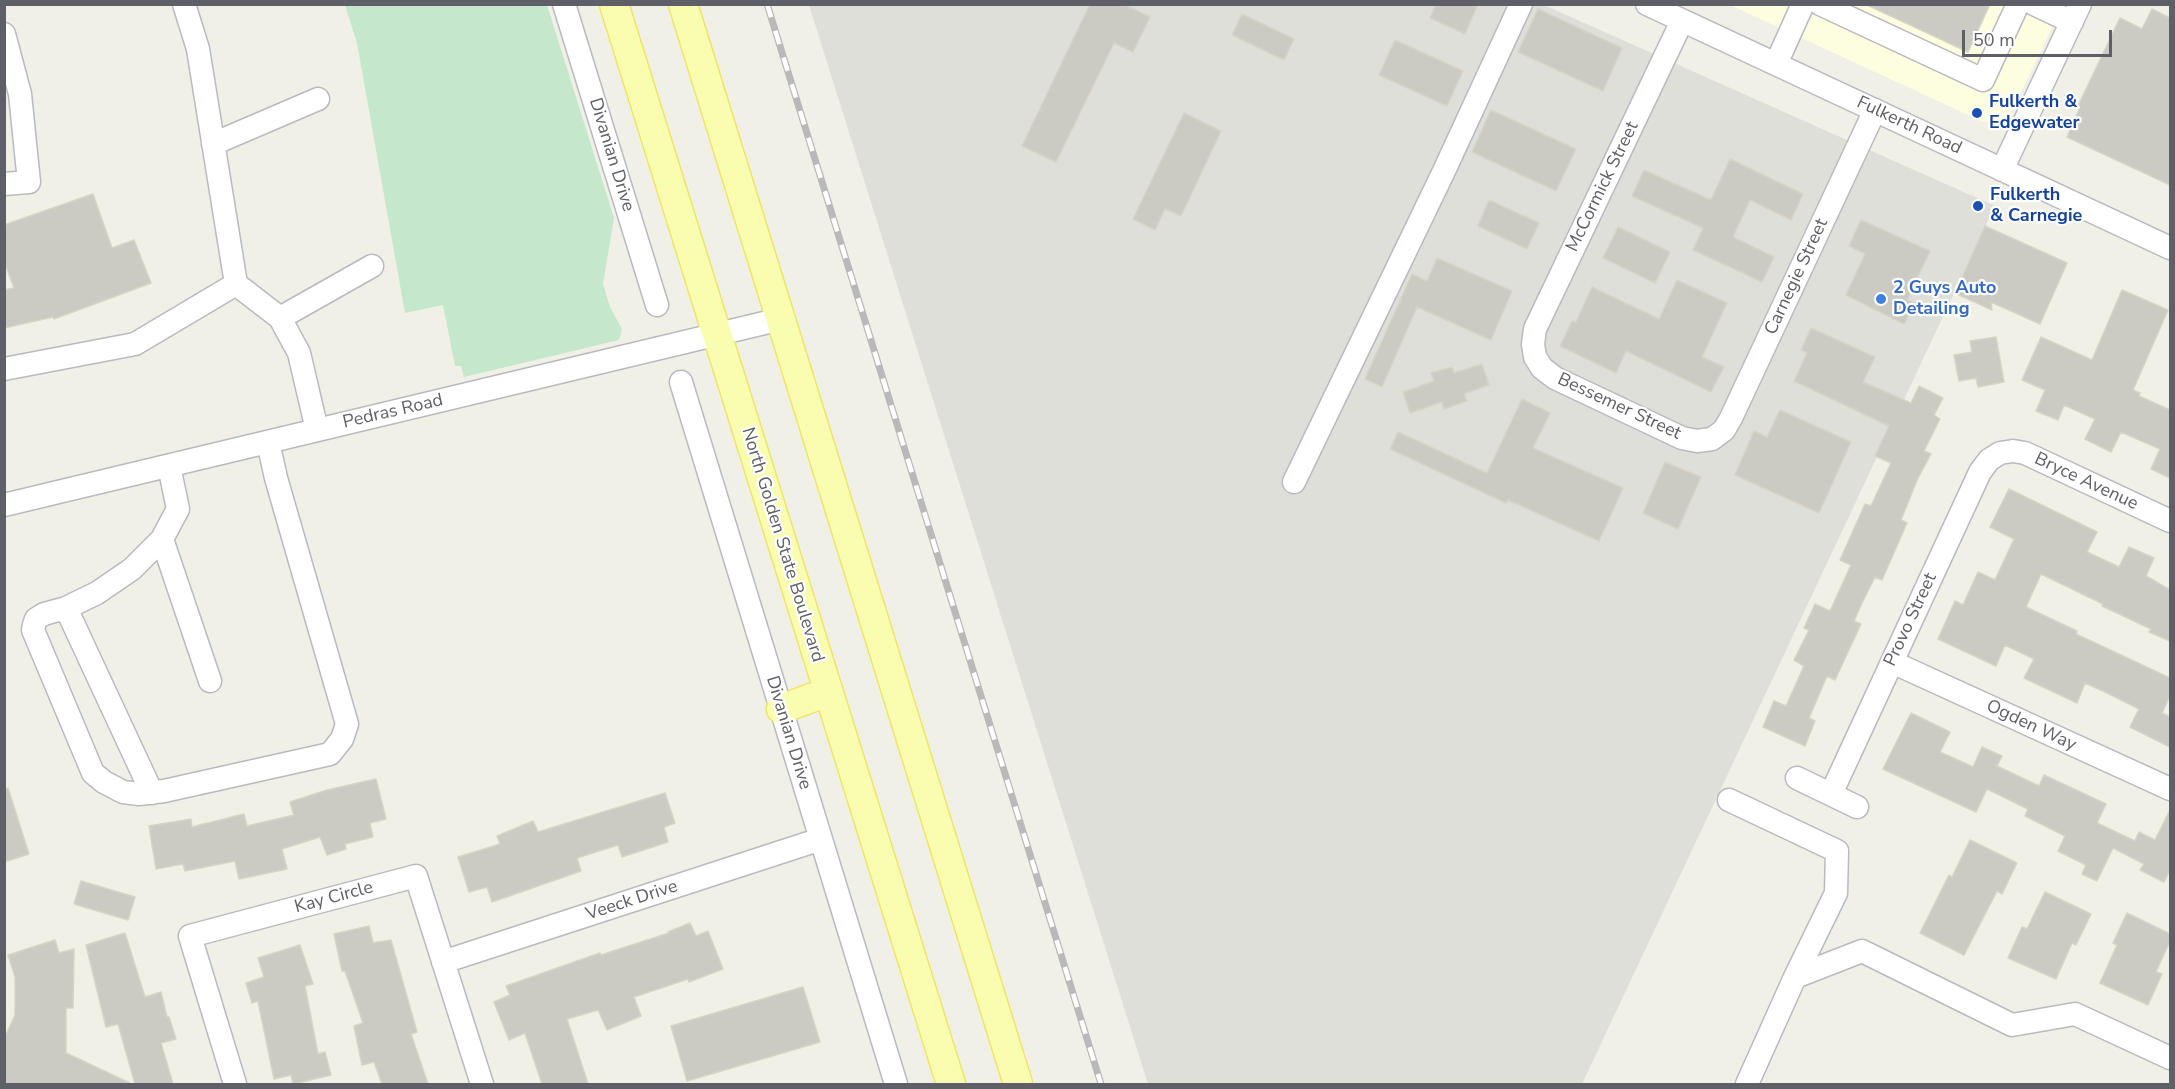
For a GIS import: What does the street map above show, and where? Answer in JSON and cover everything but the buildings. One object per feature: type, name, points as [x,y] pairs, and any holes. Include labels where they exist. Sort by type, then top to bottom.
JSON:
[{"type":"main road","name":"North Golden State Boulevard","points":[[614,4],[951,1084]]},
{"type":"main road","points":[[683,4],[1018,1084]]},
{"type":"main road","points":[[781,709],[828,692]]},
{"type":"street","points":[[184,4],[198,49],[236,284],[280,318],[299,354],[317,430]]},
{"type":"street","name":"Divanian Drive","points":[[564,4],[657,305]]},
{"type":"street","points":[[1294,482],[1444,171],[1521,4]]},
{"type":"street","name":"Fulkerth Road","points":[[1647,4],[2170,248]]},
{"type":"street","points":[[1776,64],[1803,4]]},
{"type":"street","points":[[1820,4],[1983,80],[2018,4]]},
{"type":"street","points":[[2002,170],[2076,13],[2034,4]]},
{"type":"street","name":"McCormick Street","points":[[1535,357],[1533,344],[1535,329],[1682,21]]},
{"type":"street","points":[[4,34],[20,93],[29,182],[4,184]]},
{"type":"street","points":[[213,144],[318,99]]},
{"type":"street","name":"Carnegie Street","points":[[1712,439],[1724,430],[1731,418],[1875,111]]},
{"type":"street","points":[[280,318],[372,266]]},
{"type":"street","points":[[4,369],[135,344],[236,284]]},
{"type":"street","name":"Pedras Road","points":[[4,505],[781,319]]},
{"type":"street","name":"Bessemer Street","points":[[1535,357],[1542,368],[1555,378],[1682,438],[1697,441],[1712,439]]},
{"type":"street","name":"Divanian Drive","points":[[681,382],[896,1084]]},
{"type":"street","points":[[169,466],[178,509],[162,539],[132,569],[98,593],[66,608],[36,618],[33,630],[93,773],[123,792],[152,793],[330,753],[342,739],[347,724],[276,478],[268,442]]},
{"type":"street","name":"Bryce Avenue","points":[[2000,453],[2013,451],[2025,453],[2170,521]]},
{"type":"street","name":"Provo Street","points":[[1831,794],[1980,472],[1989,460],[2000,453]]},
{"type":"street","points":[[162,539],[210,681]]},
{"type":"street","points":[[66,608],[152,793]]},
{"type":"street","name":"Ogden Way","points":[[1892,662],[2170,789]]},
{"type":"street","points":[[1797,778],[1857,807]]},
{"type":"street","points":[[1729,800],[1838,851],[1836,893],[1747,1084]]},
{"type":"street","name":"Veeck Drive","points":[[443,962],[821,839]]},
{"type":"street","name":"Kay Circle","points":[[235,1084],[190,936],[416,876],[482,1084]]},
{"type":"street","points":[[1795,977],[1862,951],[2012,1025],[2075,1014],[2170,1058]]},
{"type":"shaded area","points":[[345,5],[547,5],[614,218],[603,284],[610,307],[622,329],[619,340],[464,377],[461,366],[455,366],[443,305],[405,313],[357,43]]},
{"type":"shaded area","points":[[809,5],[1544,5],[1995,206],[1582,1084],[1148,1084]]},
{"type":"shaded area","points":[[1730,5],[2063,5],[2010,115],[1999,122],[1990,123],[1981,121]]},
{"type":"railway","points":[[767,4],[1101,1084]]},
{"type":"place","name":"Fulkerth & Edgewater","points":[[1977,113]]},
{"type":"place","name":"Fulkerth & Carnegie","points":[[1978,206]]},
{"type":"place","name":"2 Guys Auto Detailing","points":[[1881,299]]}]
